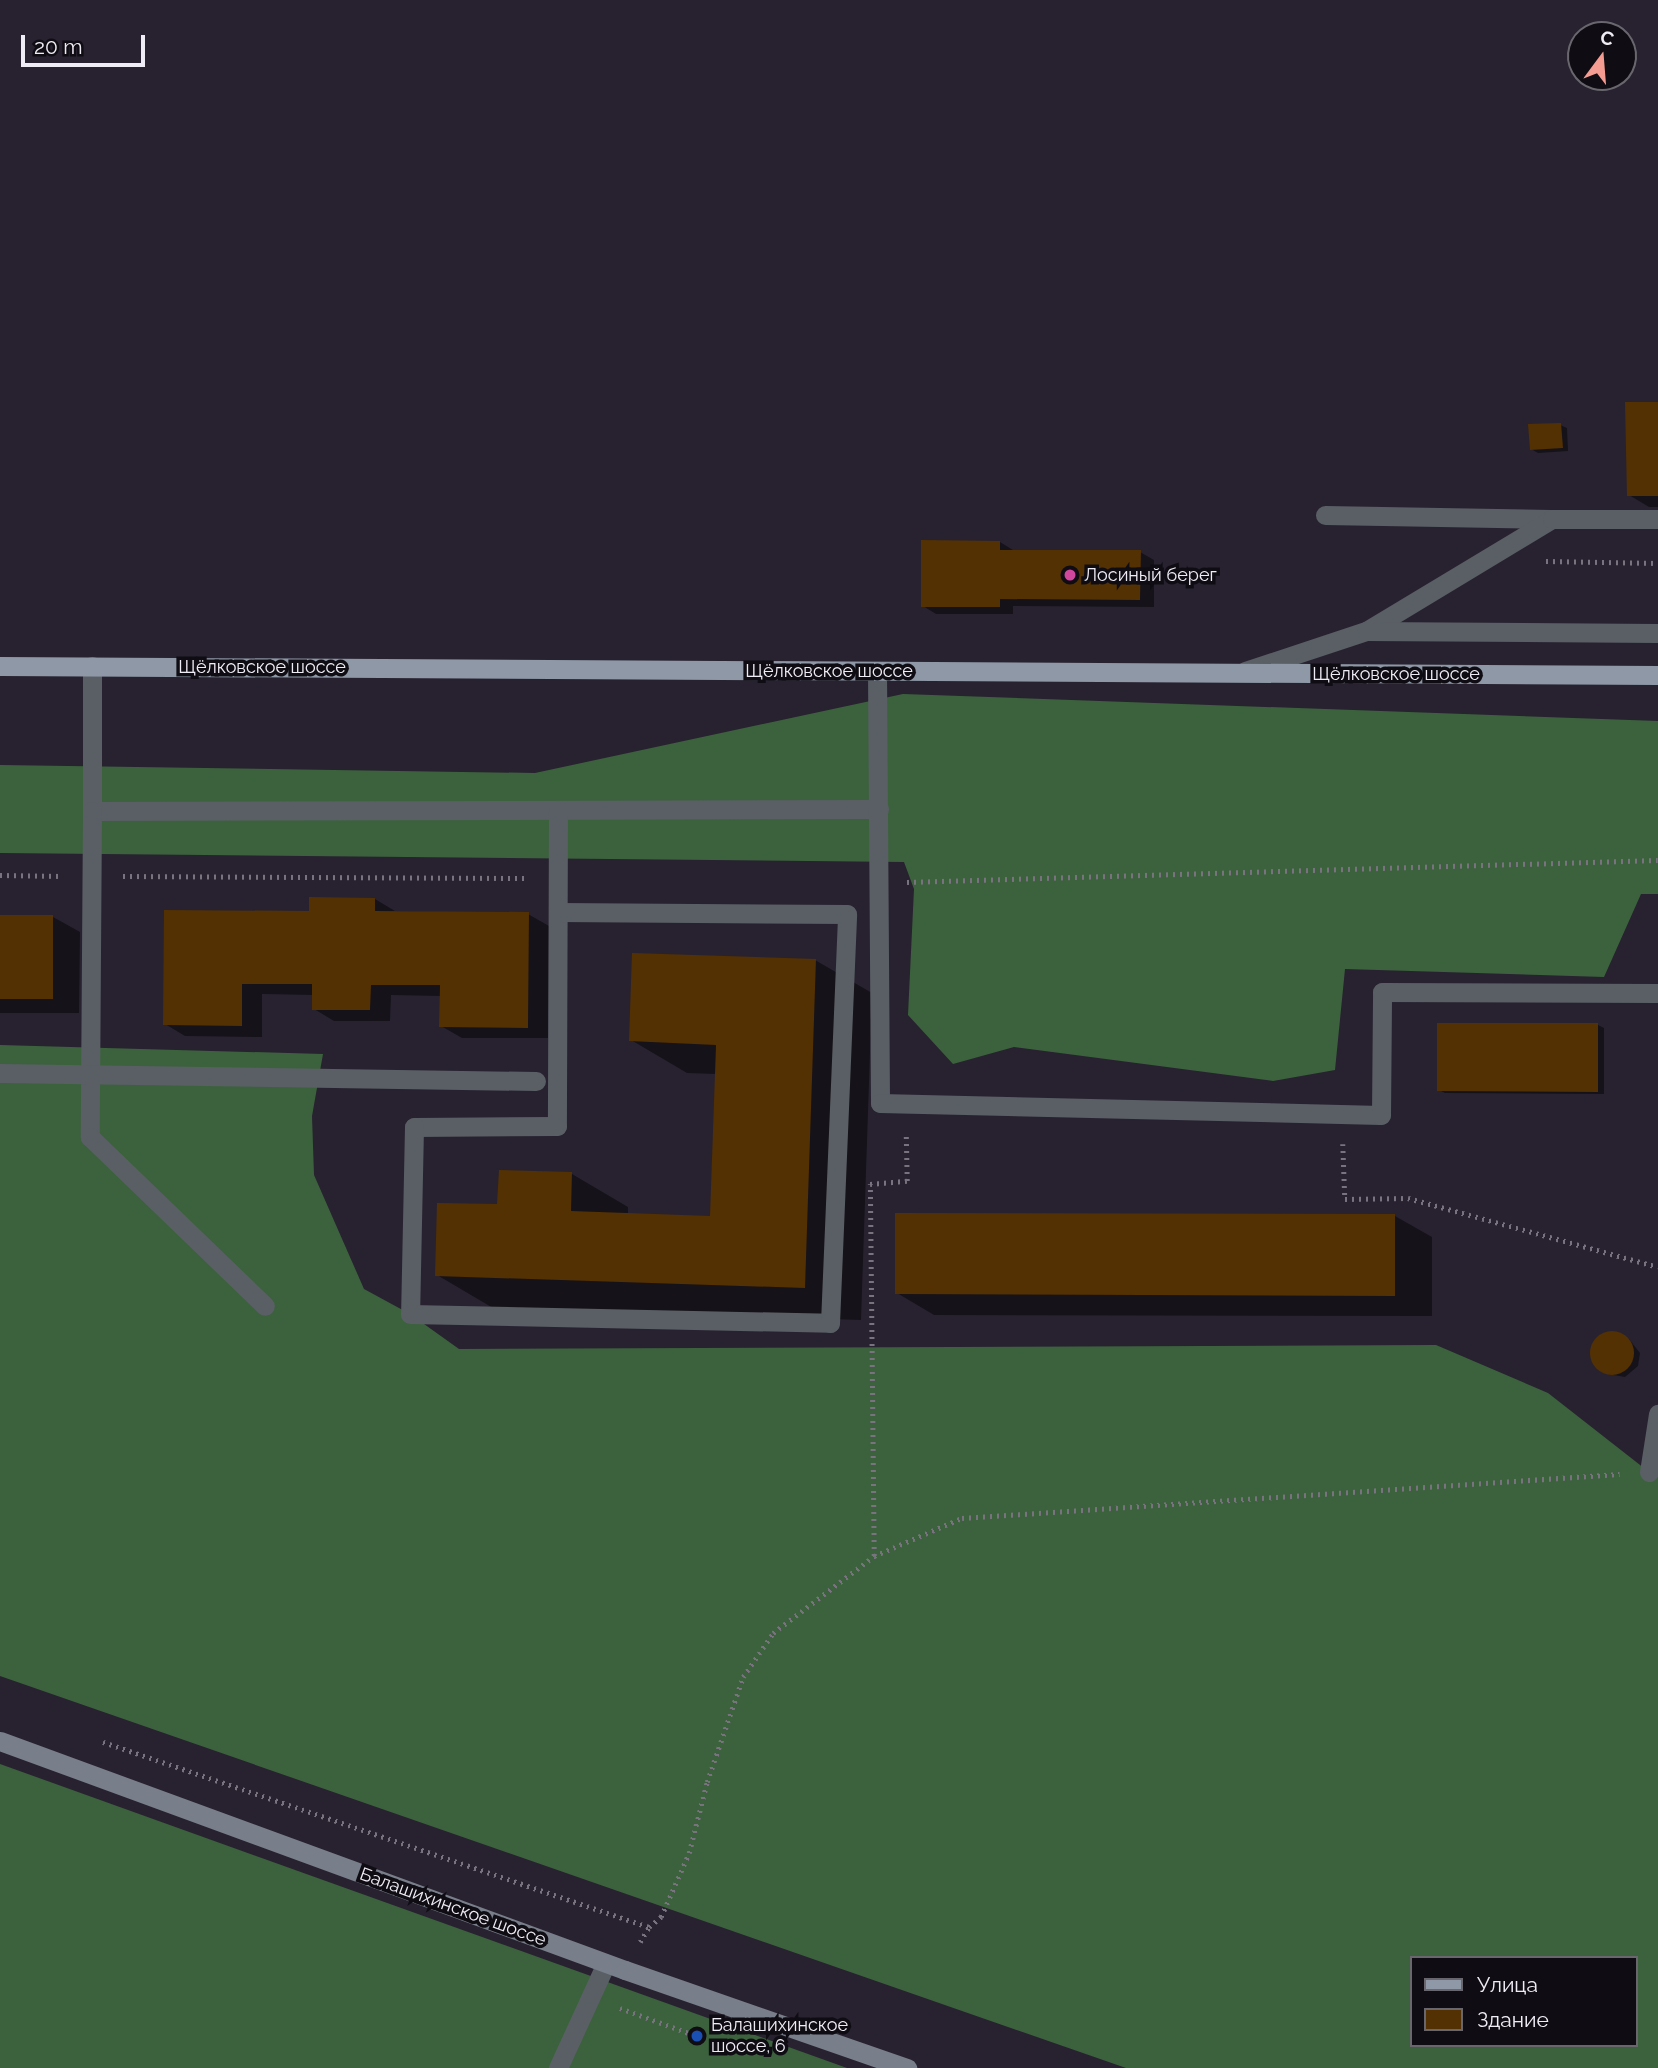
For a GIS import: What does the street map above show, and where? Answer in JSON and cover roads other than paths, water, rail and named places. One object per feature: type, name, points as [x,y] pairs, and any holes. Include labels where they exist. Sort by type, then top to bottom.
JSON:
[{"type":"main road","name":"Щёлковское шоссе","points":[[0,666],[1658,675]]},
{"type":"main road","name":"Балашихинское шоссе","points":[[0,1741],[606,1963],[907,2068]]},
{"type":"lane","points":[[1325,515],[1658,519]]},
{"type":"lane","points":[[1239,673],[1366,631],[1552,519]]},
{"type":"lane","points":[[1366,631],[1658,633]]},
{"type":"lane","points":[[92,666],[90,1137],[264,1306]]},
{"type":"lane","points":[[877,671],[880,1103],[1381,1115],[1382,992],[1658,993]]},
{"type":"lane","points":[[92,811],[879,809]]},
{"type":"lane","points":[[558,810],[557,1126],[414,1127],[410,1314],[830,1323],[847,915],[558,912]]},
{"type":"lane","points":[[0,1073],[91,1072],[536,1081]]},
{"type":"lane","points":[[1649,1472],[1658,1414]]},
{"type":"lane","points":[[558,2068],[606,1963]]},
{"type":"place","name":"Лосиный берег","points":[[1070,575]]},
{"type":"place","name":"Балашихинское шоссе, 6","points":[[697,2036]]}]
